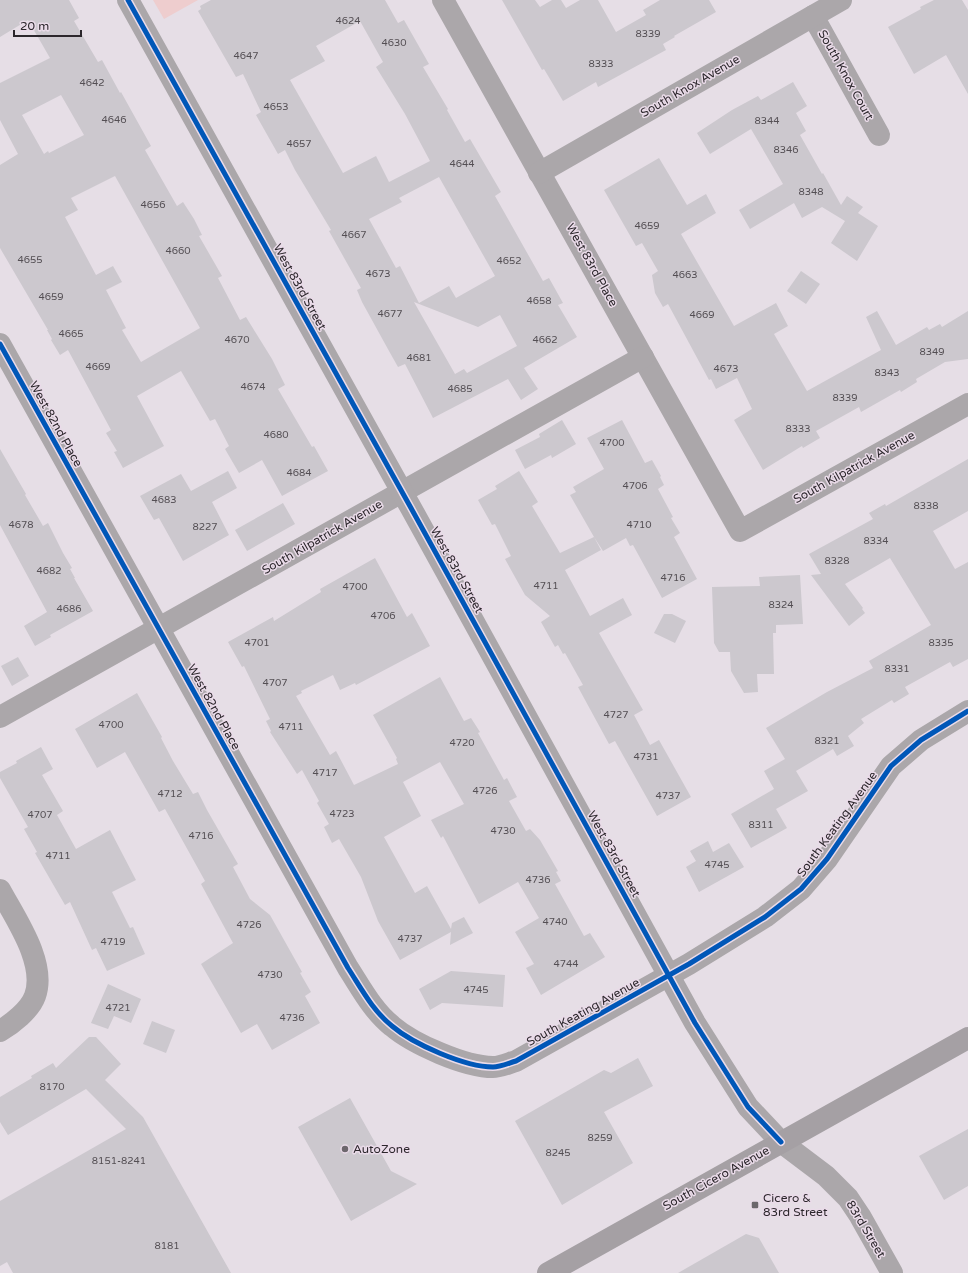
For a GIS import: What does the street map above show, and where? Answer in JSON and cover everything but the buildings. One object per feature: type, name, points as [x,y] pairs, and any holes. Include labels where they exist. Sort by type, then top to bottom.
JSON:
[{"type":"main road","name":"South Cicero Avenue","points":[[548,1273],[968,1038]]},
{"type":"street","name":"West 83rd Street","points":[[128,0],[695,1023],[748,1107],[781,1142]]},
{"type":"street","name":"West 83rd Place","points":[[443,0],[740,531]]},
{"type":"street","name":"South Knox Avenue","points":[[539,172],[841,0]]},
{"type":"street","name":"South Knox Court","points":[[813,16],[879,135]]},
{"type":"street","name":"West 82nd Place","points":[[0,344],[348,968],[371,1004],[391,1026],[414,1041],[439,1053]]},
{"type":"street","name":"South Kilpatrick Avenue","points":[[0,717],[159,630],[644,357]]},
{"type":"street","name":"South Kilpatrick Avenue","points":[[740,531],[968,404]]},
{"type":"street","name":"South Keating Avenue","points":[[439,1053],[466,1062],[493,1067],[516,1061],[669,975],[765,917],[801,889],[827,859],[892,766],[921,740],[968,711]]},
{"type":"street","points":[[0,890],[20,926],[32,954],[38,978],[34,997],[24,1012],[0,1031]]},
{"type":"street","name":"83rd Street","points":[[781,1142],[826,1176],[848,1198],[860,1216],[892,1273]]},
{"type":"shaded area","points":[[153,0],[198,0],[164,19]]},
{"type":"cycle path","points":[[128,0],[411,508],[695,1023],[748,1107],[781,1142]]},
{"type":"cycle path","points":[[0,344],[348,968],[373,1006],[385,1020],[401,1033],[413,1040],[454,1059],[481,1066],[493,1067],[502,1066],[516,1061],[689,964],[765,917],[801,889],[827,859],[891,766],[921,740],[968,711]]},
{"type":"place","name":"AutoZone","points":[[345,1149]]},
{"type":"place","name":"Cicero & 83rd Street","points":[[755,1205]]}]
